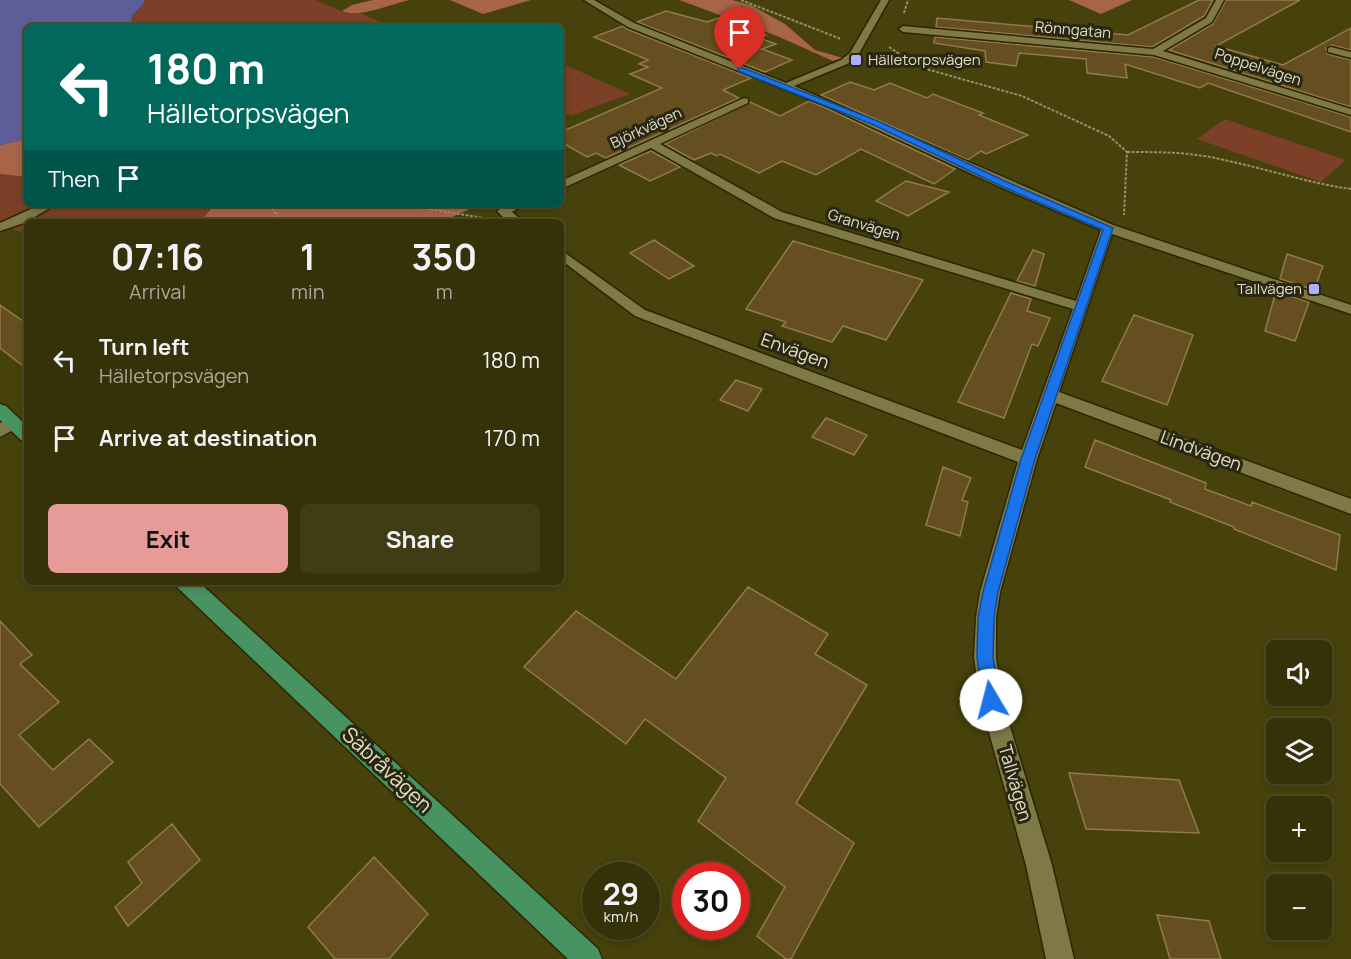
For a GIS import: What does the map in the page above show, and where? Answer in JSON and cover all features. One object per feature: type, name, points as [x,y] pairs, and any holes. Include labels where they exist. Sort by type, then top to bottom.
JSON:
[{"type":"main road","points":[[0,410],[7,427],[24,435]]},
{"type":"main road","name":"Säbråvägen","points":[[188,585],[588,959]]},
{"type":"street","points":[[588,0],[631,25],[877,123],[1004,184],[1108,228],[1351,310]]},
{"type":"street","points":[[784,87],[850,58],[885,0]]},
{"type":"street","points":[[1155,52],[1209,20],[1220,0]]},
{"type":"street","name":"Rönngatan","points":[[903,29],[1155,52]]},
{"type":"street","points":[[1331,50],[1351,55]]},
{"type":"street","name":"Poppelvägen","points":[[1155,52],[1351,112]]},
{"type":"street","name":"Björkvägen","points":[[564,184],[744,101]]},
{"type":"street","name":"Granvägen","points":[[652,144],[778,214],[1080,307]]},
{"type":"street","points":[[0,227],[45,207]]},
{"type":"street","points":[[512,207],[503,211],[514,219]]},
{"type":"street","name":"Tallvägen","points":[[1060,959],[1039,865],[991,700],[985,657],[986,618],[990,592],[1028,459],[1108,228]]},
{"type":"street","name":"Envägen","points":[[564,256],[640,313],[1028,459]]},
{"type":"street","name":"Lindvägen","points":[[1050,395],[1351,507]]},
{"type":"path","points":[[741,0],[841,39]]},
{"type":"path","points":[[889,47],[919,67],[1022,96],[1109,136],[1127,152],[1172,152],[1222,159],[1324,185],[1351,189]]},
{"type":"path","points":[[1108,228],[1123,221],[1127,152]]},
{"type":"path","points":[[417,207],[484,218],[479,219]]},
{"type":"shaded area","points":[[0,0],[144,0],[145,2],[132,16],[131,24],[24,24],[24,140],[0,145]]},
{"type":"shaded area","points":[[144,0],[316,0],[348,14],[360,13],[384,24],[131,24],[132,17],[145,2]]},
{"type":"shaded area","points":[[373,0],[409,0],[365,12],[342,11],[352,5]]},
{"type":"shaded area","points":[[450,0],[531,0],[483,14]]},
{"type":"shaded area","points":[[679,0],[732,0],[751,5],[785,24],[815,50],[843,58],[833,61],[777,36]]},
{"type":"shaded area","points":[[1069,0],[1132,0],[1101,14]]},
{"type":"shaded area","points":[[564,64],[630,94],[570,116],[564,111]]},
{"type":"shaded area","points":[[1225,119],[1346,160],[1321,182],[1197,139]]},
{"type":"shaded area","points":[[24,140],[24,177],[0,174],[0,145]]},
{"type":"shaded area","points":[[0,174],[24,177],[24,207],[212,207],[202,219],[24,219],[24,233],[12,229],[0,233]]},
{"type":"shaded area","points":[[212,207],[474,207],[448,219],[202,219]]},
{"type":"building","points":[[1199,0],[1213,0],[1204,16],[1152,47],[936,27],[937,18],[1128,35]]},
{"type":"building","points":[[1226,0],[1300,0],[1216,46],[1283,65],[1351,28],[1351,50],[1332,45],[1326,48],[1327,54],[1351,60],[1351,107],[1169,50],[1213,24]]},
{"type":"building","points":[[666,11],[707,22],[718,18],[766,35],[759,38],[776,44],[762,49],[792,60],[765,72],[637,22]]},
{"type":"building","points":[[623,26],[751,78],[723,90],[739,98],[606,158],[596,153],[587,157],[564,144],[564,131],[662,88],[630,74],[648,67],[639,64],[648,60],[594,37]]},
{"type":"building","points":[[935,37],[1154,57],[1351,117],[1351,132],[1208,83],[1200,88],[1125,64],[1127,78],[1087,73],[1086,59],[1019,53],[1016,66],[986,62],[985,51],[934,43]]},
{"type":"building","points":[[850,82],[874,90],[890,83],[927,98],[933,94],[983,113],[979,115],[1028,135],[986,154],[981,151],[968,160],[821,95]]},
{"type":"building","points":[[809,101],[955,169],[934,184],[861,149],[816,175],[782,161],[759,173],[720,154],[717,156],[711,153],[694,160],[665,144],[750,102],[780,116]]},
{"type":"building","points":[[651,151],[680,167],[650,181],[619,165]]},
{"type":"building","points":[[906,181],[949,192],[908,216],[876,201]]},
{"type":"building","points":[[654,240],[694,266],[669,279],[630,253]]},
{"type":"building","points":[[793,241],[923,280],[886,340],[843,326],[832,342],[782,326],[786,322],[746,309]]},
{"type":"building","points":[[1033,250],[1044,254],[1035,286],[1017,281]]},
{"type":"building","points":[[1287,254],[1323,266],[1314,290],[1280,279]]},
{"type":"building","points":[[1276,291],[1309,302],[1295,341],[1265,331]]},
{"type":"building","points":[[1011,293],[1031,299],[1027,311],[1050,318],[1038,346],[1032,344],[1004,418],[958,402]]},
{"type":"building","points":[[0,305],[24,322],[24,367],[0,348]]},
{"type":"building","points":[[1134,315],[1193,335],[1167,405],[1102,381]]},
{"type":"building","points":[[736,380],[762,389],[748,411],[720,400]]},
{"type":"building","points":[[826,418],[867,435],[854,455],[812,437]]},
{"type":"building","points":[[1095,440],[1206,483],[1205,489],[1251,506],[1252,502],[1340,535],[1336,570],[1170,502],[1171,500],[1085,467]]},
{"type":"building","points":[[943,467],[971,478],[962,500],[968,502],[960,536],[926,525]]},
{"type":"building","points":[[748,587],[828,634],[815,654],[867,685],[796,803],[854,843],[791,959],[786,959],[757,936],[785,887],[698,821],[726,778],[645,719],[626,744],[524,667],[576,611],[676,679]]},
{"type":"building","points":[[0,621],[32,655],[20,664],[59,702],[19,735],[53,770],[89,739],[113,762],[39,827],[0,784]]},
{"type":"building","points":[[1069,773],[1179,780],[1199,833],[1086,829]]},
{"type":"building","points":[[172,824],[200,860],[128,926],[115,907],[142,883],[128,862]]},
{"type":"building","points":[[374,857],[428,914],[389,959],[335,959],[308,927]]},
{"type":"building","points":[[1157,915],[1209,921],[1221,959],[1170,959]]},
{"type":"place","name":"Hälletorpsvägen","points":[[856,60]]},
{"type":"place","name":"Tallvägen","points":[[1314,289]]},
{"type":"route","points":[[740,69],[877,123],[1004,184],[1108,228],[1028,459],[990,592],[986,618],[985,657],[991,700]]}]
